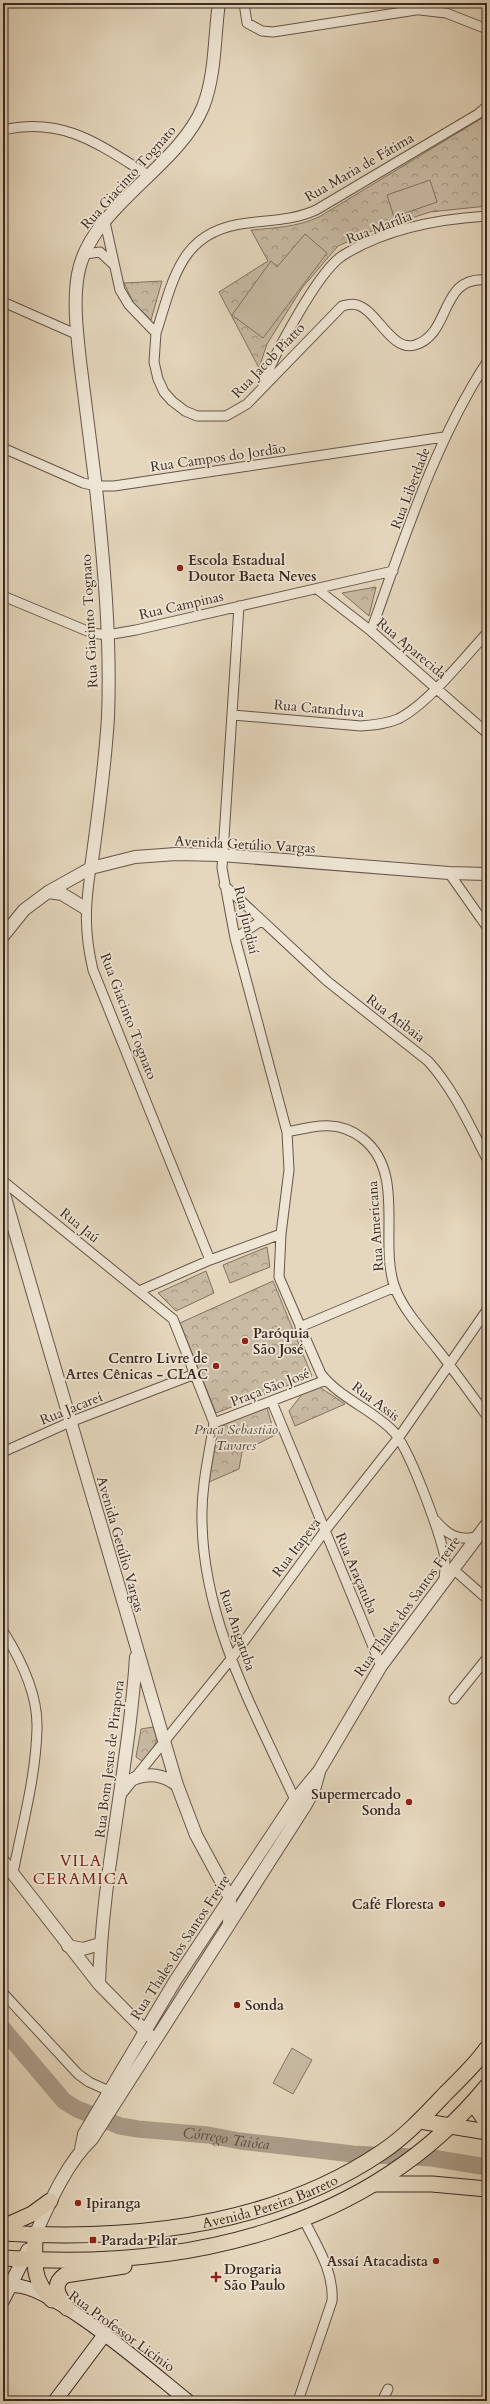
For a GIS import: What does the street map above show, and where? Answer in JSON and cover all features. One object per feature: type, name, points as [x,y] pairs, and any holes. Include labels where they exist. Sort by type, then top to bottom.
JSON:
[{"type":"main road","name":"Avenida Pereira Barreto","points":[[3,2233],[103,2236],[158,2231],[210,2222],[287,2200],[368,2161],[399,2138],[420,2121],[487,2048]]},
{"type":"main road","name":"Avenida Pereira Barreto","points":[[3,2258],[124,2259],[166,2255],[204,2249],[245,2238],[303,2218],[375,2184],[403,2165],[451,2126],[487,2086]]},
{"type":"main road","points":[[473,2103],[487,2123]]},
{"type":"main road","points":[[420,2121],[487,2132]]},
{"type":"main road","points":[[375,2184],[432,2184],[487,2189]]},
{"type":"main road","points":[[3,2227],[32,2214],[50,2201]]},
{"type":"main road","points":[[3,2300],[30,2259],[35,2235]]},
{"type":"main road","points":[[66,2308],[56,2289],[59,2280],[65,2275],[120,2268],[166,2255]]},
{"type":"main road","points":[[30,2259],[38,2284],[52,2300]]},
{"type":"main road","name":"Rua Professor Licínio","points":[[11,2286],[28,2287],[66,2308],[104,2334],[188,2401]]},
{"type":"main road","points":[[55,2401],[104,2334]]},
{"type":"street","name":"Rua Giacinto Tognato","points":[[210,1260],[93,970],[86,941],[85,908],[92,868],[108,717],[107,634],[96,486],[78,334],[76,292],[78,272],[88,244],[105,222],[188,132],[203,108],[211,79],[219,3]]},
{"type":"street","points":[[244,3],[247,23],[262,31],[273,32],[416,10],[433,3]]},
{"type":"street","points":[[416,10],[446,13],[487,29]]},
{"type":"street","name":"Rua Maria de Fátima","points":[[156,333],[175,276],[194,244],[208,233],[223,226],[285,219],[311,212],[478,114],[487,106]]},
{"type":"street","points":[[3,130],[40,126],[59,128],[88,139],[148,175]]},
{"type":"street","name":"Rua Marília","points":[[261,390],[276,354],[303,307],[332,265],[342,257],[403,229],[449,219],[487,216]]},
{"type":"street","points":[[105,222],[120,290],[129,305],[156,333]]},
{"type":"street","points":[[85,254],[100,252],[114,265]]},
{"type":"street","name":"Rua Jacob Piatto","points":[[156,333],[154,362],[158,379],[168,396],[185,411],[206,418],[226,416],[247,404],[342,306],[357,305],[367,309],[396,340],[406,345],[415,345],[428,338],[459,287],[467,281],[476,279],[487,280]]},
{"type":"street","points":[[3,302],[78,334]]},
{"type":"street","name":"Rua Liberdade","points":[[371,631],[392,571],[444,438],[461,403],[487,362]]},
{"type":"street","name":"Rua Campos do Jordão","points":[[3,448],[71,478],[96,486],[122,485],[444,438]]},
{"type":"street","name":"Rua Campinas","points":[[3,596],[79,629],[107,634],[136,630],[392,571]]},
{"type":"street","name":"Rua Aparecida","points":[[317,589],[371,631],[437,687],[487,733]]},
{"type":"street","name":"Rua Jundiaí","points":[[239,606],[233,715],[221,855],[224,884],[235,938],[287,1132],[289,1170],[281,1234]]},
{"type":"street","name":"Rua Catanduva","points":[[233,715],[361,726],[379,725],[398,719],[437,687],[487,634]]},
{"type":"street","name":"Avenida Getúlio Vargas","points":[[3,936],[24,910],[48,892],[92,868],[135,857],[176,854],[221,855],[449,873],[487,874]]},
{"type":"street","points":[[449,873],[487,927]]},
{"type":"street","name":"Rua Atibaia","points":[[224,884],[261,921],[336,990],[428,1061],[439,1073],[450,1091],[486,1156]]},
{"type":"street","points":[[48,892],[62,894],[85,908]]},
{"type":"street","points":[[235,938],[261,921]]},
{"type":"street","name":"Rua Americana","points":[[287,1132],[314,1126],[337,1125],[358,1134],[374,1149],[385,1173],[388,1191],[390,1269],[395,1287],[411,1316],[449,1364],[487,1416]]},
{"type":"street","name":"Rua Jaú","points":[[3,1181],[140,1291]]},
{"type":"street","name":"Avenida Getúlio Vargas","points":[[3,1191],[177,1785],[196,1835],[230,1898]]},
{"type":"street","points":[[214,1423],[173,1319],[140,1291],[210,1260],[281,1234]]},
{"type":"street","name":"Praça São José","points":[[214,1423],[326,1380],[321,1374],[279,1277],[281,1234]]},
{"type":"street","points":[[300,1327],[395,1287]]},
{"type":"street","name":"Rua Itapeva","points":[[121,1795],[231,1659],[324,1532],[399,1438],[487,1310]]},
{"type":"street","name":"Rua Jacareí","points":[[3,1452],[70,1422],[195,1374]]},
{"type":"street","name":"Rua Assis","points":[[326,1380],[380,1420],[399,1438],[432,1516],[444,1553],[444,1580]]},
{"type":"street","name":"Rua Araçatuba","points":[[272,1402],[324,1532],[381,1666]]},
{"type":"street","name":"Rua Angatuba","points":[[214,1423],[202,1502],[205,1572],[215,1615],[231,1659],[300,1803]]},
{"type":"street","name":"Rua Assis","points":[[432,1516],[444,1531],[453,1537],[464,1539],[477,1537]]},
{"type":"street","name":"Rua Thales dos Santos Freire","points":[[102,2113],[109,2091],[144,2032],[230,1898],[300,1803],[314,1790],[319,1771],[381,1666],[487,1524]]},
{"type":"street","points":[[453,1569],[487,1599]]},
{"type":"street","points":[[3,1630],[12,1644],[28,1682],[34,1704],[37,1727],[33,1771],[13,1873]]},
{"type":"street","name":"Rua Bom Jesus de Pirapora","points":[[98,1984],[100,1944],[133,1710],[137,1649]]},
{"type":"street","points":[[454,1699],[487,1658]]},
{"type":"street","points":[[133,1779],[144,1775],[159,1775],[177,1785]]},
{"type":"street","name":"Rua Thales dos Santos Freire","points":[[35,2235],[50,2201],[102,2113],[155,2040],[229,1924],[300,1803]]},
{"type":"street","points":[[3,1861],[98,1984],[144,2032],[155,2040]]},
{"type":"street","points":[[229,1924],[230,1898]]},
{"type":"street","points":[[68,1946],[83,1949],[100,1944]]},
{"type":"street","points":[[3,1993],[78,2074],[89,2082],[109,2091]]},
{"type":"street","points":[[298,2401],[332,2300],[333,2286],[331,2274],[303,2218]]},
{"type":"street","points":[[382,2401],[388,2389]]},
{"type":"green space","points":[[487,115],[487,206],[430,212],[369,232],[338,246],[302,288],[267,344],[259,368],[219,292],[268,261],[251,230],[294,225],[319,217]]},
{"type":"green space","points":[[430,180],[437,202],[394,217],[387,195]]},
{"type":"green space","points":[[305,234],[327,253],[263,338],[232,315],[271,261],[277,267]]},
{"type":"green space","points":[[162,281],[151,320],[134,304],[124,283]]},
{"type":"green space","points":[[376,587],[369,616],[342,593]]},
{"type":"green space","points":[[267,1247],[270,1267],[230,1283],[223,1265]]},
{"type":"green space","points":[[206,1271],[214,1293],[176,1311],[158,1293]]},
{"type":"green space","points":[[273,1281],[312,1376],[216,1413],[180,1323]]},
{"type":"green space","points":[[318,1386],[345,1404],[295,1426],[289,1411],[303,1393]]},
{"type":"green space","name":"Praça Sebastião Tavares","points":[[267,1408],[275,1435],[242,1452],[239,1469],[209,1482],[218,1426]]},
{"type":"green space","points":[[153,1727],[157,1738],[153,1751],[145,1761],[142,1761],[136,1757],[141,1729]]},
{"type":"green space","points":[[292,2048],[312,2060],[293,2094],[273,2083]]},
{"type":"waterway","name":"Córrego Taióca","points":[[3,2029],[64,2101],[77,2109],[120,2126],[208,2135],[240,2141],[353,2154],[432,2158],[487,2167]]},
{"type":"place","name":"Escola Estadual Doutor Baeta Neves","points":[[180,568]]},
{"type":"place","name":"Paróquia São José","points":[[245,1341]]},
{"type":"place","name":"Centro Livre de Artes Cênicas - CLAC","points":[[216,1366]]},
{"type":"place","name":"Supermercado Sonda","points":[[409,1802]]},
{"type":"place","name":"Café Floresta","points":[[442,1904]]},
{"type":"place","name":"Sonda","points":[[237,2005]]},
{"type":"place","name":"Ipiranga","points":[[78,2203]]},
{"type":"place","name":"Parada Pilar","points":[[93,2240]]},
{"type":"place","name":"Assaí Atacadista","points":[[436,2261]]},
{"type":"place","name":"Drogaria São Paulo","points":[[216,2277]]},
{"type":"district","name":"VILA CERAMICA","points":[[81,1869]]}]
